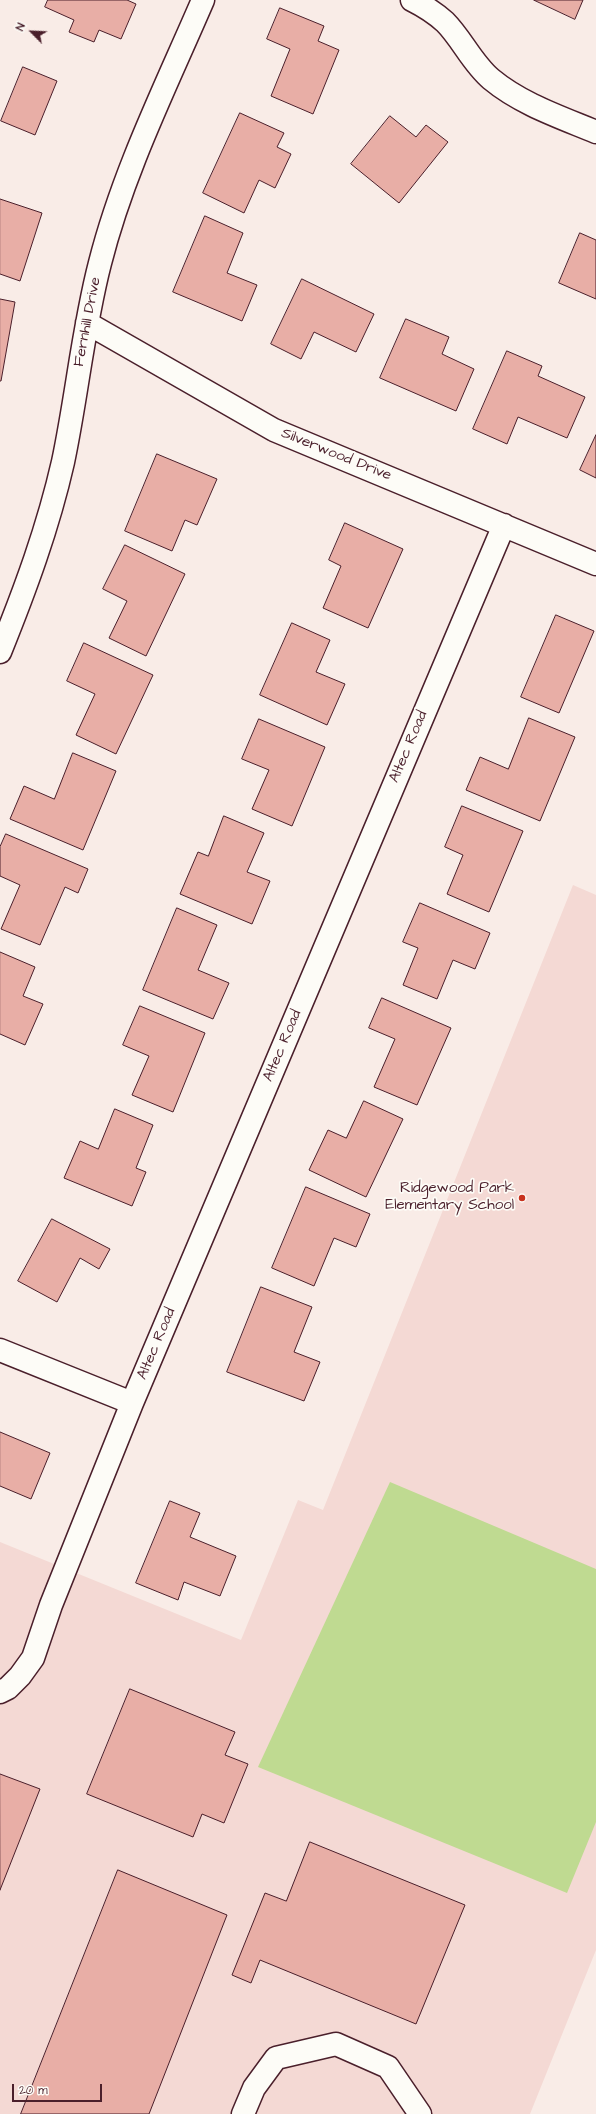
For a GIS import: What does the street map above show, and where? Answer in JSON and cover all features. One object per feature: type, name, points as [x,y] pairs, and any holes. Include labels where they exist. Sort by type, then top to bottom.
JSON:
[{"type":"street","name":"Fernhill Drive","points":[[0,652],[28,585],[48,520],[62,463],[87,323],[100,262],[117,207],[144,136],[203,0]]},
{"type":"street","points":[[412,0],[428,9],[445,23],[490,78],[511,94],[535,107],[596,132]]},
{"type":"street","name":"Silverwood Drive","points":[[87,323],[274,430],[504,524],[596,564]]},
{"type":"street","name":"Altec Road","points":[[0,1692],[8,1688],[20,1676],[33,1658],[51,1605],[67,1569],[132,1403],[504,524]]},
{"type":"street","points":[[0,1350],[132,1403]]},
{"type":"street","points":[[243,2114],[254,2088],[276,2058],[336,2044],[388,2067],[420,2114]]},
{"type":"shaded area","name":"Ridgewood Park Elementary School","points":[[573,885],[596,895],[596,1950],[530,2114],[0,2114],[0,1542],[241,1640],[298,1500],[323,1510]]},
{"type":"green space","points":[[390,1482],[596,1569],[596,1822],[567,1893],[258,1767]]},
{"type":"building","points":[[48,0],[127,0],[136,4],[121,39],[99,30],[94,42],[69,32],[74,20],[45,7]]},
{"type":"building","points":[[534,0],[583,0],[575,19]]},
{"type":"building","points":[[280,8],[324,26],[318,41],[339,50],[313,114],[271,96],[290,49],[267,39]]},
{"type":"building","points":[[23,67],[57,81],[35,135],[1,121]]},
{"type":"building","points":[[240,113],[284,133],[277,147],[291,154],[275,188],[259,180],[244,213],[203,193]]},
{"type":"building","points":[[390,116],[416,137],[426,125],[448,142],[399,203],[351,164]]},
{"type":"building","points":[[0,199],[42,213],[20,281],[0,274]]},
{"type":"building","points":[[205,216],[243,233],[227,273],[257,285],[242,321],[173,292]]},
{"type":"building","points":[[580,233],[596,240],[596,299],[559,283]]},
{"type":"building","points":[[302,279],[374,314],[356,352],[314,332],[301,359],[271,344]]},
{"type":"building","points":[[0,299],[15,302],[1,381],[0,381]]},
{"type":"building","points":[[406,319],[449,337],[442,354],[474,369],[456,411],[380,378]]},
{"type":"building","points":[[507,351],[542,366],[538,376],[585,397],[567,438],[518,417],[507,444],[473,429]]},
{"type":"building","points":[[596,435],[596,478],[580,470]]},
{"type":"building","points":[[157,454],[217,479],[197,525],[185,520],[172,551],[125,531]]},
{"type":"building","points":[[345,523],[403,549],[368,628],[323,608],[341,566],[329,560]]},
{"type":"building","points":[[125,545],[185,574],[146,656],[109,638],[127,601],[103,589]]},
{"type":"building","points":[[556,615],[594,631],[559,713],[521,697]]},
{"type":"building","points":[[292,623],[330,640],[316,672],[345,684],[327,725],[260,695]]},
{"type":"building","points":[[84,643],[153,675],[116,754],[76,735],[95,694],[67,681]]},
{"type":"building","points":[[529,718],[575,737],[540,821],[466,790],[480,757],[508,769]]},
{"type":"building","points":[[259,719],[325,747],[292,826],[252,809],[269,770],[242,759]]},
{"type":"building","points":[[73,753],[116,771],[83,850],[10,819],[24,786],[54,799]]},
{"type":"building","points":[[462,806],[523,831],[489,912],[447,894],[463,855],[445,847]]},
{"type":"building","points":[[224,816],[264,833],[247,872],[270,881],[252,924],[180,894],[198,852],[208,856]]},
{"type":"building","points":[[6,834],[88,869],[78,893],[65,887],[40,945],[1,929],[20,885],[0,876],[0,847]]},
{"type":"building","points":[[420,903],[490,933],[475,969],[453,960],[437,999],[403,985],[418,948],[403,942]]},
{"type":"building","points":[[177,908],[217,925],[198,970],[229,983],[213,1019],[143,990]]},
{"type":"building","points":[[0,952],[35,967],[23,996],[43,1004],[25,1045],[0,1034]]},
{"type":"building","points":[[382,998],[451,1028],[417,1105],[374,1087],[395,1039],[369,1028]]},
{"type":"building","points":[[140,1006],[205,1033],[173,1112],[132,1095],[149,1056],[123,1045]]},
{"type":"building","points":[[364,1101],[403,1119],[366,1197],[309,1170],[328,1130],[346,1138]]},
{"type":"building","points":[[115,1109],[153,1125],[136,1168],[146,1172],[132,1206],[64,1178],[80,1141],[98,1149]]},
{"type":"building","points":[[306,1187],[370,1214],[356,1247],[334,1238],[314,1286],[272,1268]]},
{"type":"building","points":[[52,1219],[110,1249],[99,1269],[80,1258],[57,1302],[18,1281]]},
{"type":"building","points":[[261,1287],[312,1307],[294,1352],[320,1362],[304,1401],[227,1372]]},
{"type":"building","points":[[0,1432],[50,1453],[31,1499],[0,1486]]},
{"type":"building","points":[[170,1501],[200,1513],[190,1537],[236,1556],[220,1596],[184,1582],[178,1600],[136,1583]]},
{"type":"building","points":[[130,1689],[235,1732],[225,1755],[248,1764],[224,1823],[202,1814],[193,1837],[87,1794]]},
{"type":"building","points":[[0,1774],[40,1789],[0,1890]]},
{"type":"building","points":[[310,1842],[465,1905],[416,2024],[260,1960],[251,1983],[232,1975],[265,1893],[286,1901]]},
{"type":"building","points":[[118,1870],[227,1915],[149,2114],[21,2114]]},
{"type":"place","name":"Ridgewood Park Elementary School","points":[[522,1198]]}]
